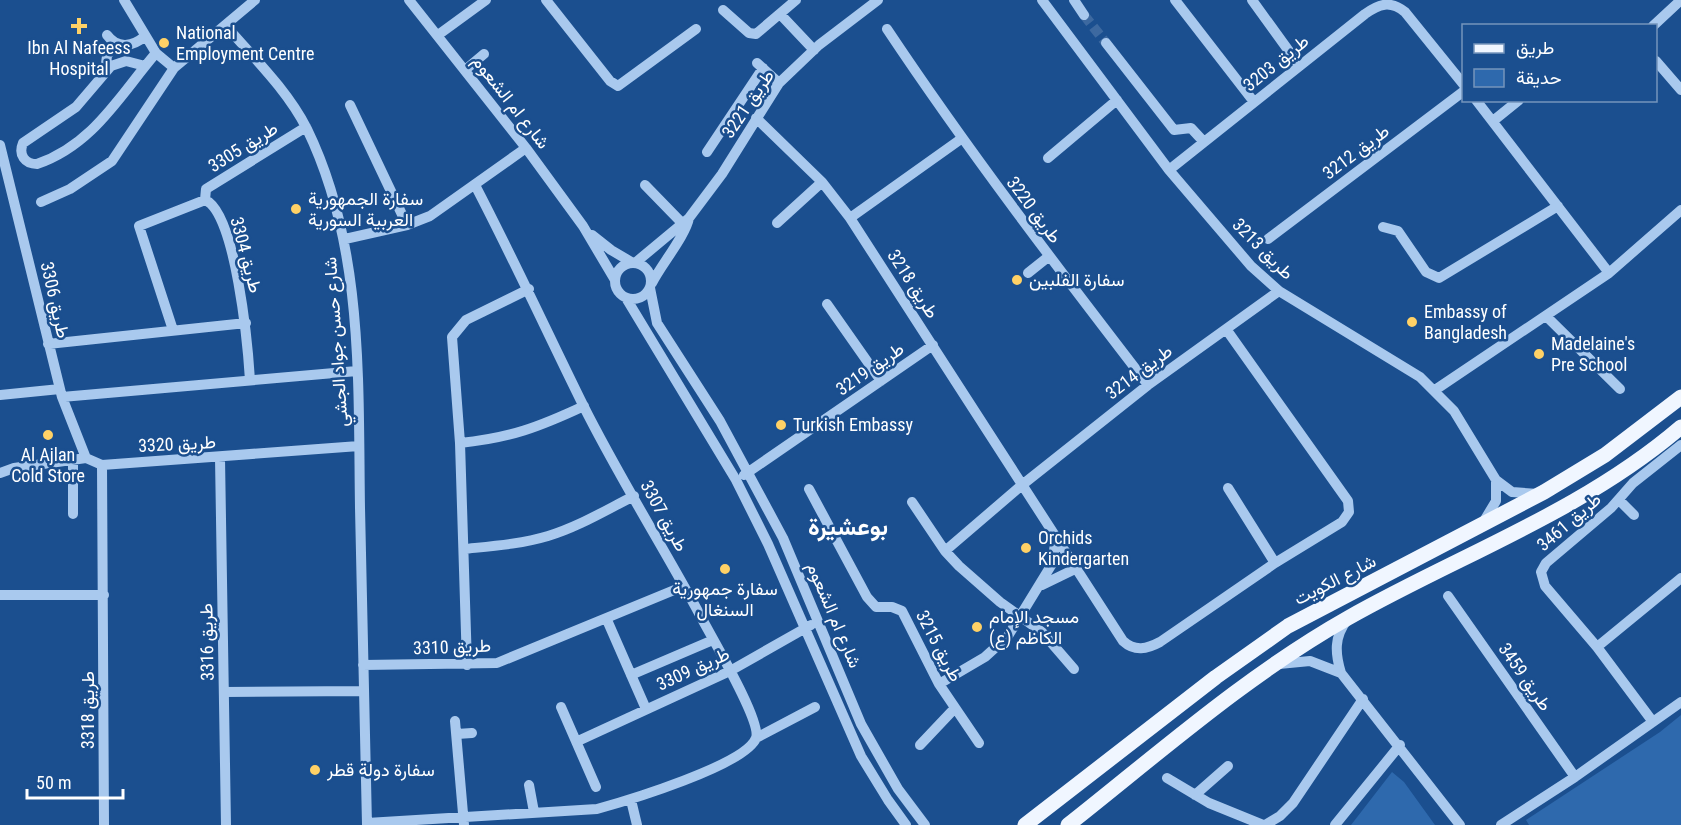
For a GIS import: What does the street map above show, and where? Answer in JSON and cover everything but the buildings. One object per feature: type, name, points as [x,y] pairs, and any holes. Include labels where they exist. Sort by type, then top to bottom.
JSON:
[{"type":"main road","name":"شارع الكويت","points":[[1025,825],[1215,677],[1288,626],[1473,532],[1544,492],[1605,455],[1681,397]]},
{"type":"main road","points":[[1068,825],[1275,664],[1349,617],[1553,513],[1632,463],[1681,427]]},
{"type":"street","points":[[124,0],[156,53],[174,68]]},
{"type":"street","points":[[41,202],[70,189],[112,161],[174,68],[255,0]]},
{"type":"street","name":"شارع ام الشعوم","points":[[409,0],[526,148],[583,226],[615,280]]},
{"type":"street","points":[[438,35],[486,0]]},
{"type":"street","points":[[546,0],[610,81],[618,86],[696,29]]},
{"type":"street","points":[[723,10],[752,34],[759,32],[796,0]]},
{"type":"street","name":"طريق 3221","points":[[634,263],[685,220],[722,174],[779,83],[814,50],[878,0]]},
{"type":"street","name":"طريق 3213","points":[[1042,0],[1169,170],[1251,266],[1279,291],[1411,371],[1434,390],[1464,426],[1496,480]]},
{"type":"street","points":[[1074,0],[1084,15]]},
{"type":"street","points":[[1175,0],[1254,102]]},
{"type":"street","points":[[1252,0],[1299,65]]},
{"type":"street","points":[[1655,24],[1681,0]]},
{"type":"street","name":"طريق 3203","points":[[1169,170],[1299,65],[1382,2],[1396,6],[1408,16],[1462,83]]},
{"type":"street","points":[[780,15],[814,50]]},
{"type":"street","name":"شارع حسن جواد الجشي","points":[[226,26],[285,95],[306,128],[327,178],[345,239],[350,271],[357,371],[367,824]]},
{"type":"street","name":"طريق 3220","points":[[886,29],[961,139],[1048,257],[1148,385]]},
{"type":"street","points":[[105,71],[111,39],[128,45],[145,36]]},
{"type":"street","points":[[1106,43],[1174,130],[1191,128],[1204,142]]},
{"type":"street","points":[[145,66],[126,61],[105,71],[76,107],[23,143],[22,156],[26,161],[37,164],[81,141],[107,116],[156,53]]},
{"type":"street","points":[[465,70],[484,54]]},
{"type":"street","points":[[1657,62],[1681,90]]},
{"type":"street","points":[[707,152],[760,66],[779,83]]},
{"type":"street","name":"طريق 3212","points":[[1268,239],[1462,94]]},
{"type":"street","points":[[1048,158],[1117,100]]},
{"type":"street","points":[[1478,102],[1609,273]]},
{"type":"street","points":[[1493,122],[1518,102]]},
{"type":"street","points":[[350,105],[407,225]]},
{"type":"street","name":"طريق 3218","points":[[756,118],[822,182],[850,218],[1075,569],[1123,641],[1135,648],[1142,649],[1160,642],[1275,562],[1346,518],[1349,506],[1343,494],[1226,329]]},
{"type":"street","name":"طريق 3305","points":[[206,200],[206,189],[306,128]]},
{"type":"street","points":[[850,218],[961,139]]},
{"type":"street","points":[[345,239],[407,225],[430,216],[526,148]]},
{"type":"street","name":"طريق 3306","points":[[1,149],[19,242],[61,393],[86,458]]},
{"type":"street","points":[[5,163],[22,156]]},
{"type":"street","points":[[777,223],[822,182]]},
{"type":"street","name":"طريق 3307","points":[[475,185],[529,289],[584,406],[730,671],[754,720],[756,738]]},
{"type":"street","points":[[645,185],[685,220]]},
{"type":"street","points":[[173,330],[139,226],[206,200]]},
{"type":"street","name":"طريق 3304","points":[[206,200],[217,209],[237,273],[246,323],[250,381]]},
{"type":"street","points":[[1383,227],[1398,231],[1426,272],[1439,278],[1558,206]]},
{"type":"street","points":[[1434,390],[1547,317],[1609,273],[1681,210]]},
{"type":"street","name":"طريق 3221","points":[[651,286],[665,258],[687,228],[685,220]]},
{"type":"street","name":"شارع ام الشعوم","points":[[583,226],[611,250],[634,263]]},
{"type":"street","points":[[1028,273],[1048,257]]},
{"type":"street","points":[[634,263],[648,271],[651,286],[642,298],[626,298],[616,289],[615,280],[619,269],[634,263]]},
{"type":"street","name":"شارع ام الشعوم","points":[[651,286],[657,323],[720,421],[749,472],[783,538],[861,724],[898,789],[925,825]]},
{"type":"street","points":[[467,665],[460,443],[452,337],[466,320],[529,289]]},
{"type":"street","name":"طريق 3214","points":[[1023,485],[1148,385],[1279,291]]},
{"type":"street","name":"شارع ام الشعوم","points":[[626,298],[736,480],[861,756],[906,825]]},
{"type":"street","points":[[827,304],[880,381]]},
{"type":"street","points":[[1547,317],[1620,389]]},
{"type":"street","points":[[48,344],[246,323]]},
{"type":"street","name":"طريق 3219","points":[[736,480],[933,345]]},
{"type":"street","points":[[0,395],[250,381],[357,371]]},
{"type":"street","points":[[460,443],[519,434],[584,406]]},
{"type":"street","name":"طريق 3461","points":[[1653,723],[1597,647],[1545,586],[1541,572],[1546,563],[1619,500],[1633,483],[1681,445]]},
{"type":"street","name":"طريق 3320","points":[[86,458],[102,465],[359,446]]},
{"type":"street","points":[[0,473],[14,468],[86,458]]},
{"type":"street","name":"طريق 3316","points":[[220,458],[226,825]]},
{"type":"street","points":[[73,460],[73,514]]},
{"type":"street","name":"طريق 3318","points":[[102,465],[104,825]]},
{"type":"street","points":[[1496,480],[1512,492],[1534,495],[1544,492]]},
{"type":"street","points":[[1473,532],[1496,501],[1496,480]]},
{"type":"street","points":[[945,551],[1023,485]]},
{"type":"street","points":[[1228,488],[1275,562]]},
{"type":"street","name":"طريق 3215","points":[[809,489],[872,603],[881,608],[897,609],[909,622],[939,684],[979,743]]},
{"type":"street","points":[[464,549],[519,543],[548,536],[634,496]]},
{"type":"street","points":[[1619,500],[1634,515]]},
{"type":"street","points":[[912,502],[945,551],[1020,618],[1042,632],[1074,669]]},
{"type":"street","points":[[939,684],[998,646],[1042,585],[1052,564],[1056,537]]},
{"type":"street","points":[[1042,585],[1075,569]]},
{"type":"street","points":[[1597,647],[1681,578]]},
{"type":"street","name":"طريق 3310","points":[[363,664],[497,663],[607,620],[684,586]]},
{"type":"street","points":[[0,595],[104,595]]},
{"type":"street","name":"طريق 3459","points":[[1448,596],[1575,777]]},
{"type":"street","points":[[1349,617],[1336,641],[1341,673],[1400,745],[1460,825]]},
{"type":"street","points":[[607,620],[646,709]]},
{"type":"street","name":"طريق 3309","points":[[578,741],[730,671],[819,621]]},
{"type":"street","points":[[631,675],[713,640]]},
{"type":"street","points":[[1275,664],[1310,661],[1341,673]]},
{"type":"street","points":[[224,692],[363,691]]},
{"type":"street","points":[[1167,778],[1195,795],[1264,825],[1280,816],[1293,803],[1363,699]]},
{"type":"street","points":[[1501,825],[1575,777],[1681,702]]},
{"type":"street","points":[[561,707],[578,741],[596,787]]},
{"type":"street","points":[[367,824],[464,820],[534,812],[597,809],[631,800],[728,762],[750,747],[756,738],[815,707]]},
{"type":"street","points":[[920,745],[956,708]]},
{"type":"street","points":[[455,721],[464,820]]},
{"type":"street","points":[[457,734],[472,733]]},
{"type":"street","points":[[1335,825],[1400,745]]},
{"type":"street","points":[[1195,795],[1228,766]]},
{"type":"street","points":[[529,785],[534,812]]},
{"type":"street","points":[[631,800],[636,825]]},
{"type":"green space","points":[[1681,715],[1681,825],[1529,825],[1526,820],[1660,732]]},
{"type":"green space","points":[[1392,772],[1404,782],[1435,825],[1351,825]]},
{"type":"tunnel","points":[[1084,15],[1106,43]]},
{"type":"place","name":"Ibn Al Nafeess Hospital","points":[[79,26]]},
{"type":"place","name":"National Employment Centre","points":[[164,43]]},
{"type":"place","name":"سفارة الجمهورية العربية السورية","points":[[296,209]]},
{"type":"place","name":"سفارة الفلبين","points":[[1017,280]]},
{"type":"place","name":"Embassy of Bangladesh","points":[[1412,322]]},
{"type":"place","name":"Madelaine's Pre School","points":[[1539,354]]},
{"type":"place","name":"Turkish Embassy","points":[[781,425]]},
{"type":"place","name":"Al Ajlan Cold Store","points":[[48,435]]},
{"type":"place","name":"Orchids Kindergarten","points":[[1026,548]]},
{"type":"place","name":"سفارة جمهورية السنغال","points":[[725,569]]},
{"type":"place","name":"مسجد الإمام الكاظم (ع)","points":[[977,627]]},
{"type":"place","name":"سفارة دولة قطر","points":[[315,770]]},
{"type":"district","name":"بوعشيرة","points":[[848,527]]}]
